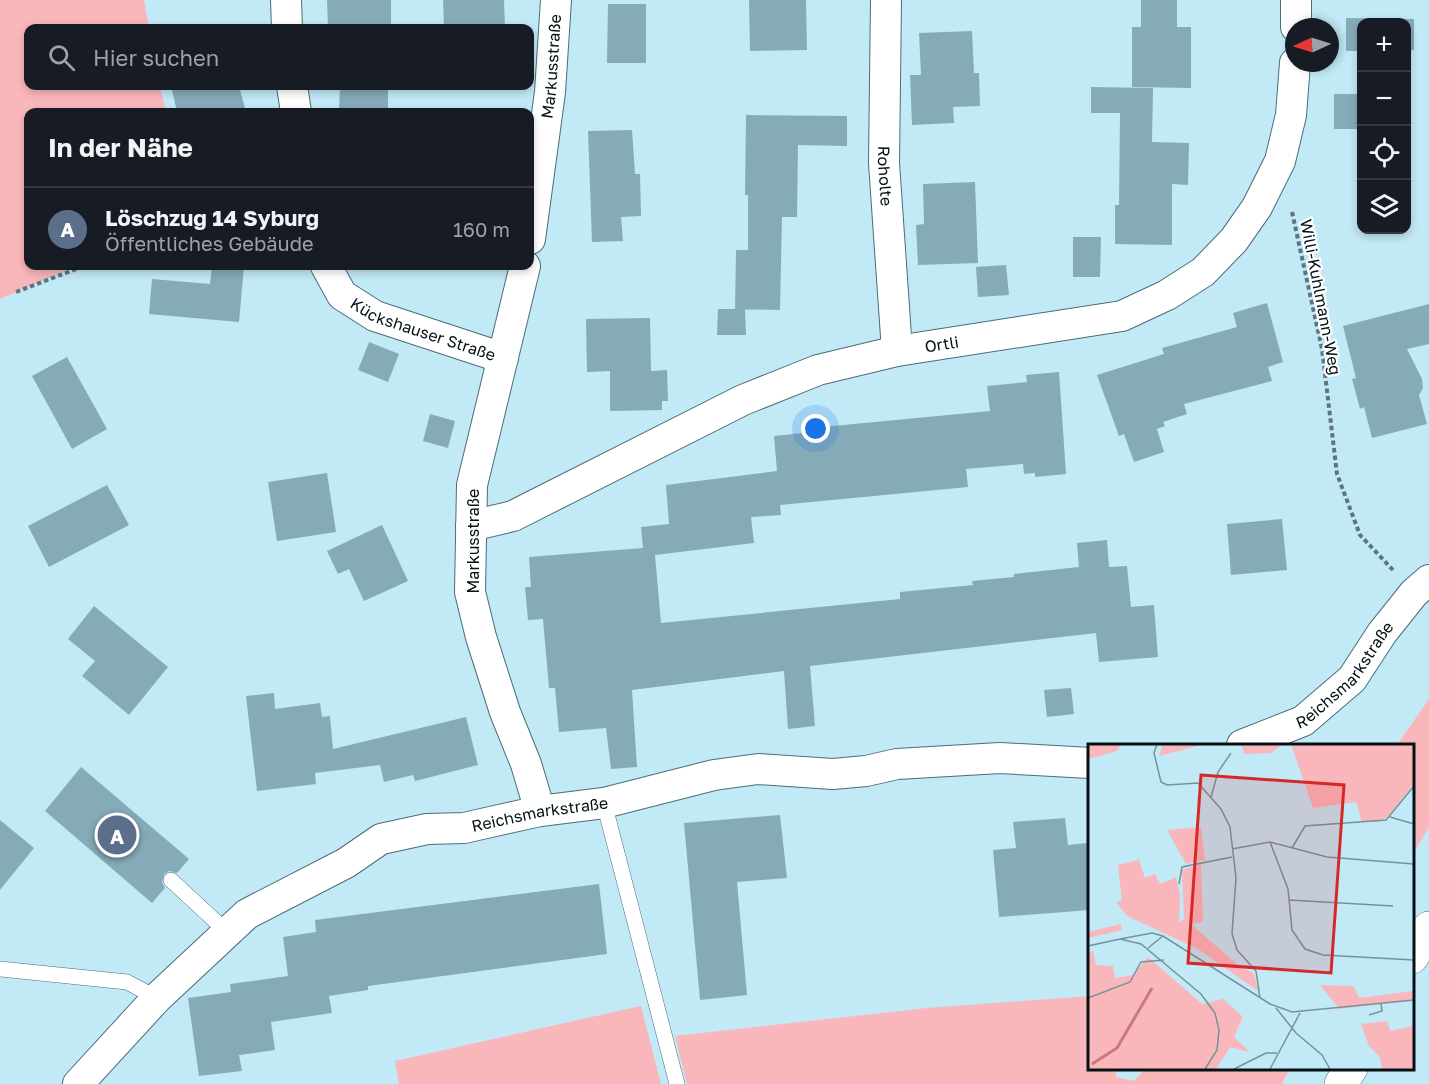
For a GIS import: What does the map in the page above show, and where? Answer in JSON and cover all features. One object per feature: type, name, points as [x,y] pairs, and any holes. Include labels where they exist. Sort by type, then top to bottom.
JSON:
[{"type":"street","points":[[286,0],[287,24]]},
{"type":"street","name":"Markusstraße","points":[[534,216],[550,92],[556,0]]},
{"type":"street","name":"Roholte","points":[[886,0],[884,162],[897,351]]},
{"type":"street","points":[[1296,0],[1296,18]]},
{"type":"street","name":"Ortli","points":[[471,526],[513,516],[743,400],[818,370],[897,351],[1122,316],[1167,295],[1203,272],[1234,240],[1257,207],[1280,161],[1291,115],[1294,72]]},
{"type":"street","points":[[293,90],[295,108]]},
{"type":"street","name":"Kückshauser Straße","points":[[328,270],[342,295],[375,316],[504,358]]},
{"type":"street","name":"Markusstraße","points":[[524,270],[472,485],[470,591],[481,637],[505,712],[526,764],[540,811]]},
{"type":"street","name":"Reichsmarkstraße","points":[[1245,744],[1303,721],[1352,679],[1382,633],[1421,586]]},
{"type":"street","name":"Reichsmarkstraße","points":[[78,1084],[157,998],[247,914],[345,863],[381,839],[427,829],[464,828],[540,811],[604,803],[714,775],[758,769],[833,774],[866,771],[897,764],[1000,758],[1055,759],[1088,763]]},
{"type":"street","points":[[1414,955],[1429,928]]},
{"type":"street","points":[[1341,1084],[1350,1069]]},
{"type":"lane","points":[[604,803],[677,1084]]},
{"type":"lane","points":[[171,880],[227,933]]},
{"type":"lane","points":[[0,969],[128,982],[157,998]]},
{"type":"path","name":"Willi-Kuhlmann-Weg","points":[[1280,161],[1322,349],[1337,474],[1360,535],[1421,586]]},
{"type":"path","points":[[16,292],[74,270]]},
{"type":"shaded area","points":[[0,0],[144,0],[148,24],[24,24],[24,90],[161,90],[165,108],[24,108],[24,270],[68,270],[0,299]]},
{"type":"shaded area","points":[[1429,699],[1429,827],[1414,852],[1414,744],[1398,744]]},
{"type":"shaded area","points":[[1088,996],[1088,1069],[1115,1069],[1116,1077],[1134,1081],[1145,1069],[1290,1069],[1282,1084],[687,1084],[675,1036],[927,1008]]},
{"type":"shaded area","points":[[641,1006],[661,1084],[399,1084],[395,1061]]},
{"type":"building","points":[[327,0],[391,0],[391,24],[328,24]]},
{"type":"building","points":[[443,0],[504,0],[505,24],[444,24]]},
{"type":"building","points":[[749,0],[806,0],[807,50],[750,51]]},
{"type":"building","points":[[1141,0],[1177,0],[1177,27],[1191,27],[1191,88],[1132,87],[1132,27],[1141,27]]},
{"type":"building","points":[[608,4],[646,4],[646,63],[607,63]]},
{"type":"building","points":[[1346,18],[1357,18],[1357,51],[1346,51]]},
{"type":"building","points":[[1411,19],[1414,19],[1414,50],[1411,50]]},
{"type":"building","points":[[972,31],[974,73],[979,73],[980,106],[953,107],[954,123],[912,125],[910,75],[921,75],[919,33]]},
{"type":"building","points":[[1091,87],[1153,88],[1152,142],[1189,143],[1188,185],[1172,184],[1172,245],[1115,244],[1115,205],[1119,205],[1120,113],[1091,113]]},
{"type":"building","points":[[172,90],[240,90],[245,108],[176,108]]},
{"type":"building","points":[[340,90],[388,90],[388,108],[339,108]]},
{"type":"building","points":[[1334,94],[1357,94],[1357,129],[1334,129]]},
{"type":"building","points":[[746,115],[847,116],[847,146],[798,145],[797,217],[782,217],[780,310],[735,309],[736,250],[748,250],[748,195],[745,195]]},
{"type":"building","points":[[632,130],[635,174],[640,174],[641,216],[621,217],[623,241],[592,242],[588,131]]},
{"type":"building","points":[[975,182],[978,263],[918,265],[916,225],[924,224],[923,184]]},
{"type":"building","points":[[1073,237],[1101,237],[1100,277],[1073,277]]},
{"type":"building","points":[[1006,265],[1009,295],[978,297],[976,267]]},
{"type":"building","points":[[212,270],[244,270],[239,322],[149,314],[152,279],[210,284]]},
{"type":"building","points":[[1267,303],[1283,362],[1268,367],[1272,381],[1184,404],[1187,414],[1163,422],[1165,426],[1157,429],[1164,452],[1134,462],[1124,434],[1119,436],[1097,375],[1164,354],[1162,348],[1237,327],[1233,313]]},
{"type":"building","points":[[1429,304],[1429,344],[1407,349],[1422,379],[1423,388],[1419,395],[1427,424],[1372,438],[1364,407],[1360,409],[1352,379],[1356,378],[1343,326]]},
{"type":"building","points":[[718,309],[745,309],[746,335],[717,335]]},
{"type":"building","points":[[650,318],[651,371],[667,370],[668,401],[662,401],[662,410],[610,411],[610,371],[587,372],[586,319]]},
{"type":"building","points":[[369,342],[399,354],[388,382],[358,370]]},
{"type":"building","points":[[67,357],[107,429],[72,449],[32,376]]},
{"type":"building","points":[[1059,372],[1066,474],[1035,477],[1035,473],[1024,474],[1023,464],[966,469],[968,487],[780,505],[781,515],[751,517],[754,543],[655,555],[661,623],[900,599],[900,592],[973,585],[972,581],[1079,567],[1077,543],[1107,540],[1109,567],[1127,566],[1131,607],[1154,605],[1158,657],[1099,662],[1096,633],[810,666],[815,726],[788,729],[784,671],[632,690],[637,767],[611,769],[606,728],[559,732],[555,688],[549,688],[543,619],[528,620],[525,587],[531,587],[529,557],[643,548],[641,527],[669,524],[666,485],[777,471],[774,436],[813,432],[812,428],[990,411],[987,386],[1027,382],[1026,375]]},
{"type":"building","points":[[430,414],[455,421],[448,448],[423,441]]},
{"type":"building","points":[[327,473],[336,532],[277,541],[268,482]]},
{"type":"building","points":[[107,485],[129,525],[49,567],[28,526]]},
{"type":"building","points":[[1282,519],[1287,570],[1231,575],[1227,524]]},
{"type":"building","points":[[382,525],[408,581],[364,601],[349,569],[338,574],[327,551]]},
{"type":"building","points":[[94,606],[168,667],[129,715],[82,676],[95,661],[68,639]]},
{"type":"building","points":[[1071,688],[1074,714],[1047,717],[1044,690]]},
{"type":"building","points":[[274,693],[275,709],[320,703],[322,717],[330,716],[333,749],[466,717],[478,765],[415,781],[413,775],[384,782],[380,765],[315,773],[316,784],[257,791],[246,696]]},
{"type":"building","points":[[81,767],[189,859],[177,873],[169,871],[164,874],[162,882],[165,888],[152,903],[45,811]]},
{"type":"building","points":[[780,815],[787,878],[737,882],[747,995],[700,1000],[684,823]]},
{"type":"building","points":[[1065,818],[1068,845],[1087,843],[1088,910],[999,917],[993,850],[1016,848],[1013,822]]},
{"type":"building","points":[[0,820],[34,848],[0,890]]},
{"type":"building","points":[[599,884],[607,954],[368,986],[368,990],[329,996],[332,1013],[271,1022],[275,1050],[239,1055],[242,1071],[199,1076],[188,998],[231,992],[230,984],[288,976],[283,937],[316,932],[315,920]]},
{"type":"place","name":"Löschzug 14 Syburg","points":[[117,835]]}]
